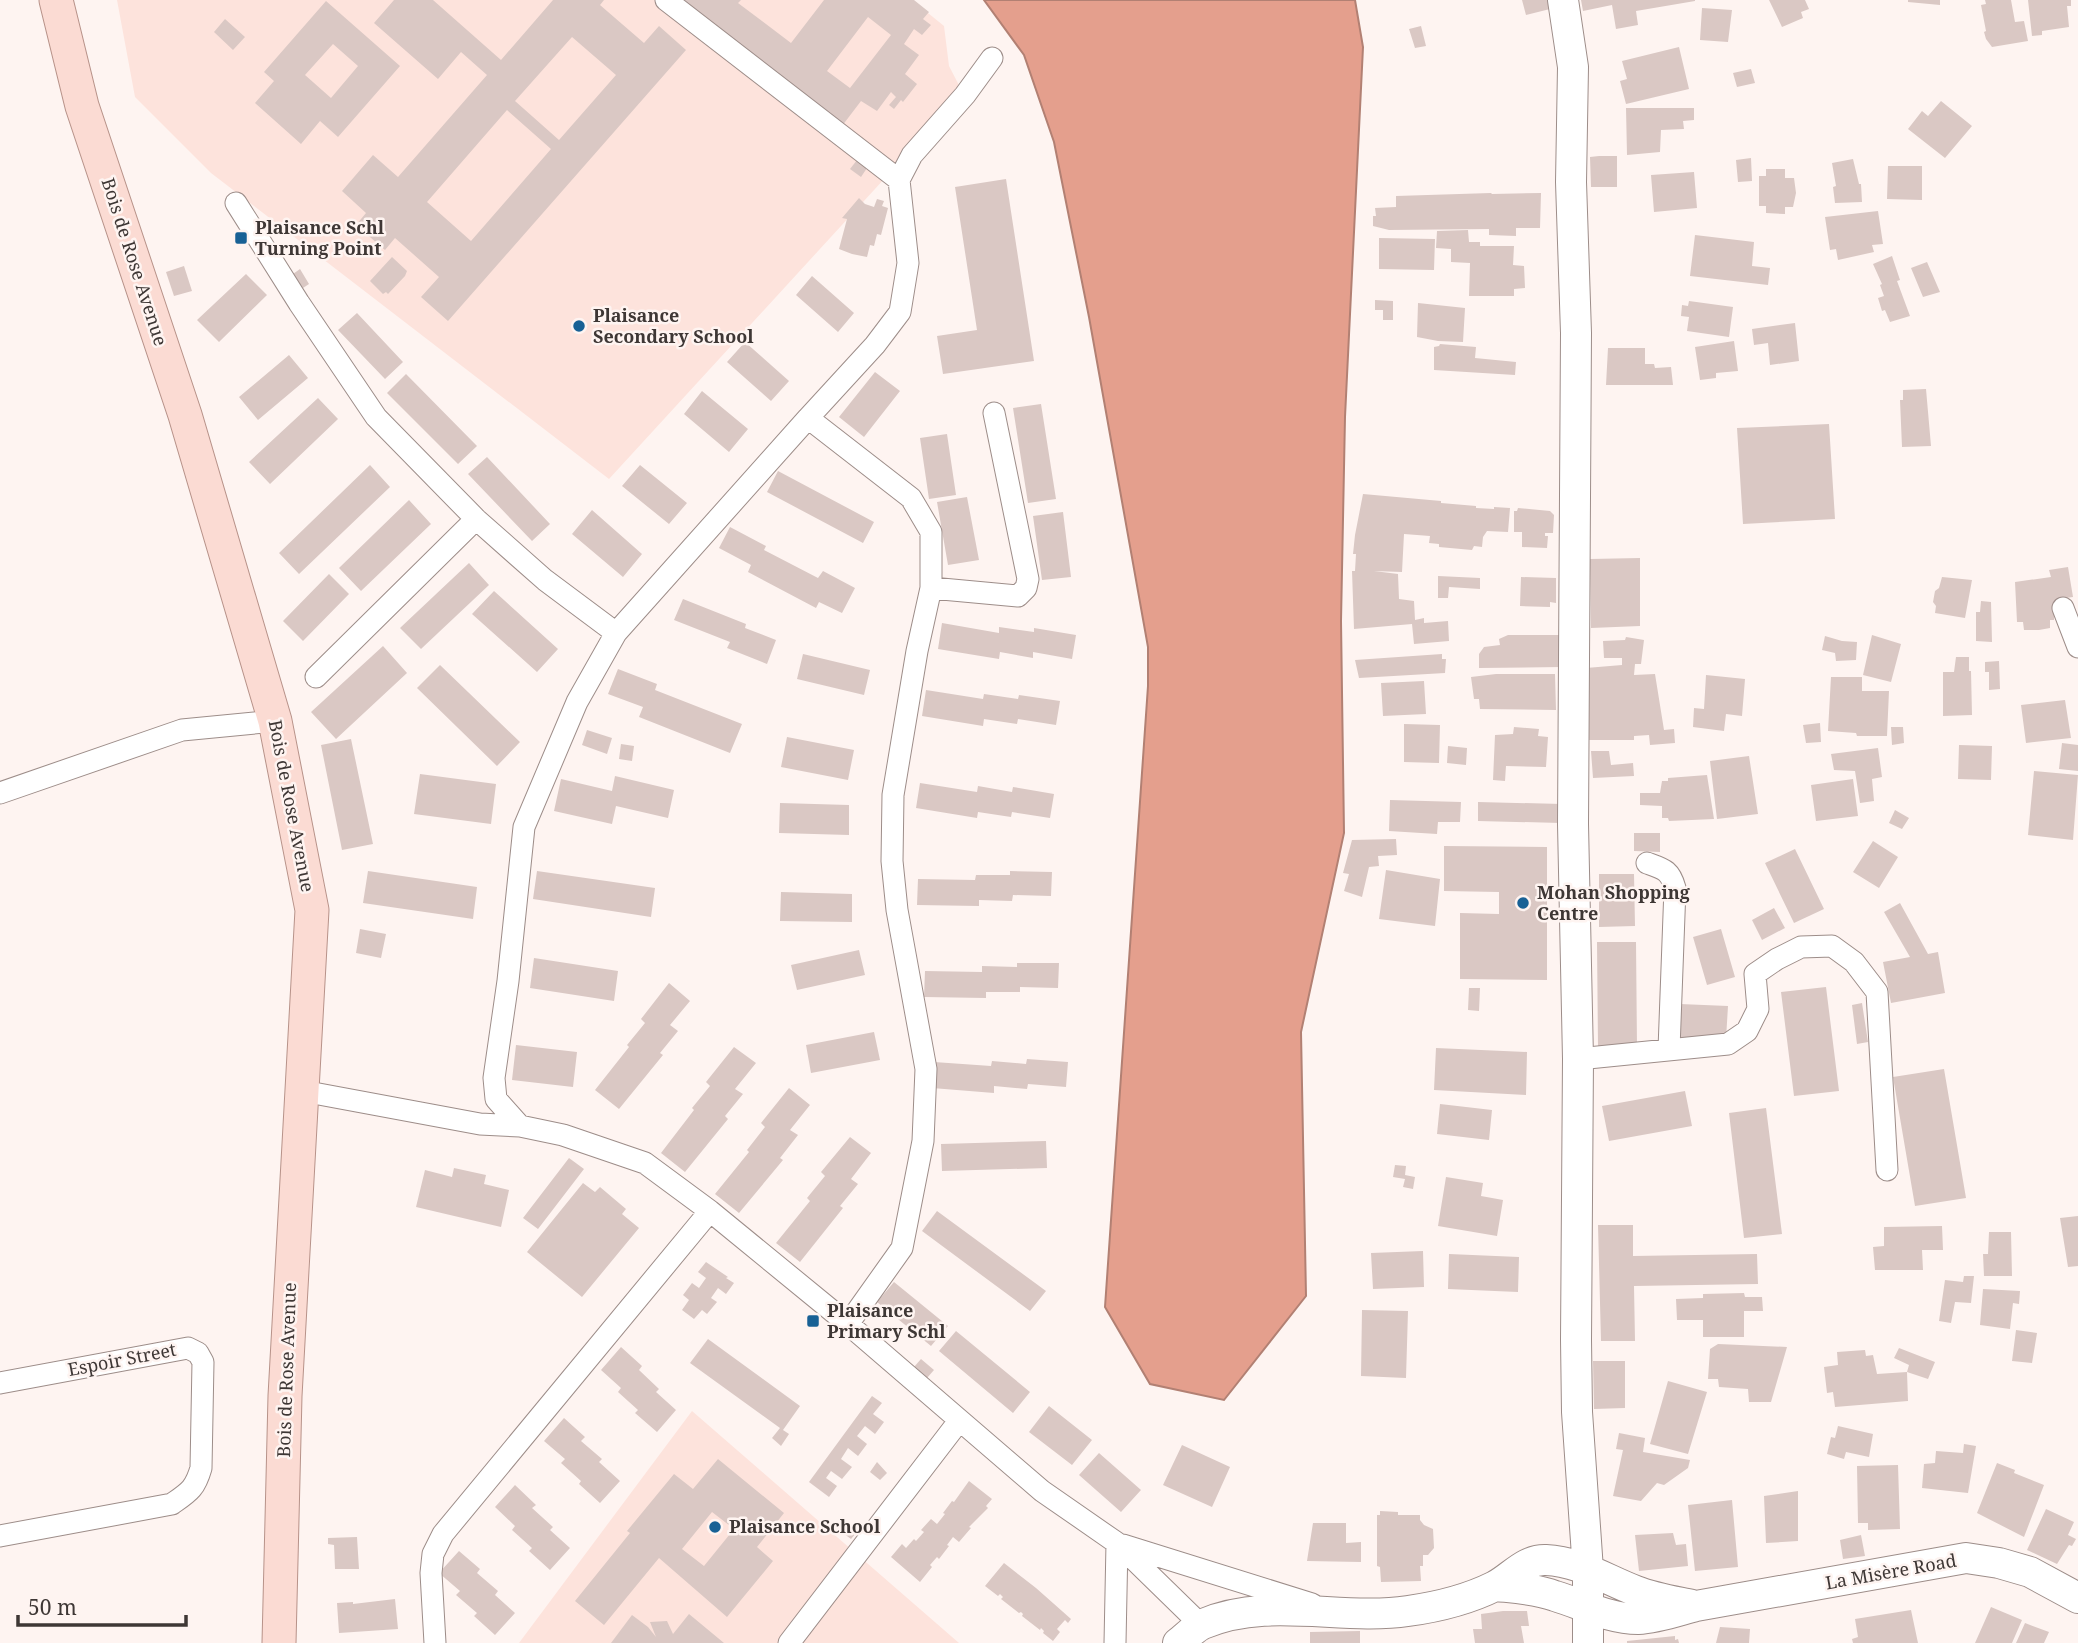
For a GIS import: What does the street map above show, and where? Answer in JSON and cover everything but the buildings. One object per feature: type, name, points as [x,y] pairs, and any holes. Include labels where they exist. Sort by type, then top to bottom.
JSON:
[{"type":"main road","name":"Bois de Rose Avenue","points":[[56,0],[82,106],[185,415],[275,721],[312,910],[285,1396],[279,1643]]},
{"type":"main road","points":[[1563,0],[1573,67],[1571,182],[1576,332],[1573,824],[1578,1059],[1576,1340],[1581,1476],[1566,1539],[1577,1567],[1579,1643]]},
{"type":"main road","name":"La Misère Road","points":[[1496,1586],[1545,1593],[1577,1605],[1637,1619],[1966,1558],[1999,1563],[2030,1572],[2078,1598]]},
{"type":"main road","points":[[1178,1643],[1201,1625],[1231,1615],[1261,1611],[1387,1614],[1446,1604],[1496,1586],[1528,1564],[1541,1560],[1577,1567]]},
{"type":"main road","name":"La Misère Road","points":[[1577,1567],[1636,1591],[1696,1606]]},
{"type":"main road","points":[[1577,1605],[1588,1643]]},
{"type":"street","points":[[666,0],[899,180]]},
{"type":"street","points":[[520,1126],[496,1100],[494,1078],[508,981],[524,827],[576,702],[616,633],[875,345],[900,312],[908,263],[899,180],[912,155],[965,95],[992,58]]},
{"type":"street","points":[[236,203],[376,417],[476,519],[545,580],[616,633]]},
{"type":"street","points":[[931,587],[1018,596],[1026,588],[1028,579],[995,413]]},
{"type":"street","points":[[808,418],[911,498],[931,532],[931,587],[917,651],[893,795],[892,861],[897,911],[926,1069],[923,1141],[902,1248],[848,1324]]},
{"type":"street","points":[[316,677],[476,519]]},
{"type":"street","points":[[2063,608],[2078,647]]},
{"type":"street","points":[[0,793],[182,730],[275,721]]},
{"type":"street","points":[[1647,863],[1672,876],[1675,888],[1668,1049]]},
{"type":"street","points":[[1578,1059],[1728,1044],[1747,1031],[1758,1009],[1755,974],[1801,947],[1832,946],[1854,962],[1877,992],[1887,1170]]},
{"type":"street","points":[[308,1092],[480,1124],[520,1126],[563,1135],[645,1163],[710,1211],[848,1324],[1042,1491],[1117,1544],[1201,1625]]},
{"type":"street","points":[[435,1643],[431,1573],[433,1554],[443,1534],[710,1211]]},
{"type":"street","name":"Espoir Street","points":[[0,1383],[188,1348],[198,1353],[202,1362],[201,1468],[197,1484],[189,1492],[172,1504],[0,1536]]},
{"type":"street","points":[[789,1643],[960,1421]]},
{"type":"street","points":[[1117,1544],[1335,1612]]},
{"type":"street","points":[[1115,1643],[1117,1544]]},
{"type":"shaded area","name":"Plaisance Secondary School","points":[[117,0],[912,0],[944,26],[949,66],[963,93],[609,479],[211,173],[135,97]]},
{"type":"shaded area","points":[[984,0],[1355,0],[1363,47],[1345,417],[1341,621],[1344,833],[1301,1032],[1306,1296],[1224,1400],[1150,1384],[1105,1307],[1148,686],[1148,647],[1089,317],[1054,142],[1024,55]]},
{"type":"shaded area","name":"Plaisance School","points":[[692,1411],[959,1643],[519,1643]]},
{"type":"place","name":"Plaisance Schl Turning Point","points":[[241,238]]},
{"type":"place","name":"Plaisance Secondary School","points":[[579,326]]},
{"type":"place","name":"Mohan Shopping Centre","points":[[1523,903]]},
{"type":"place","name":"Plaisance Primary Schl","points":[[813,1321]]},
{"type":"place","name":"Plaisance School","points":[[715,1527]]}]
